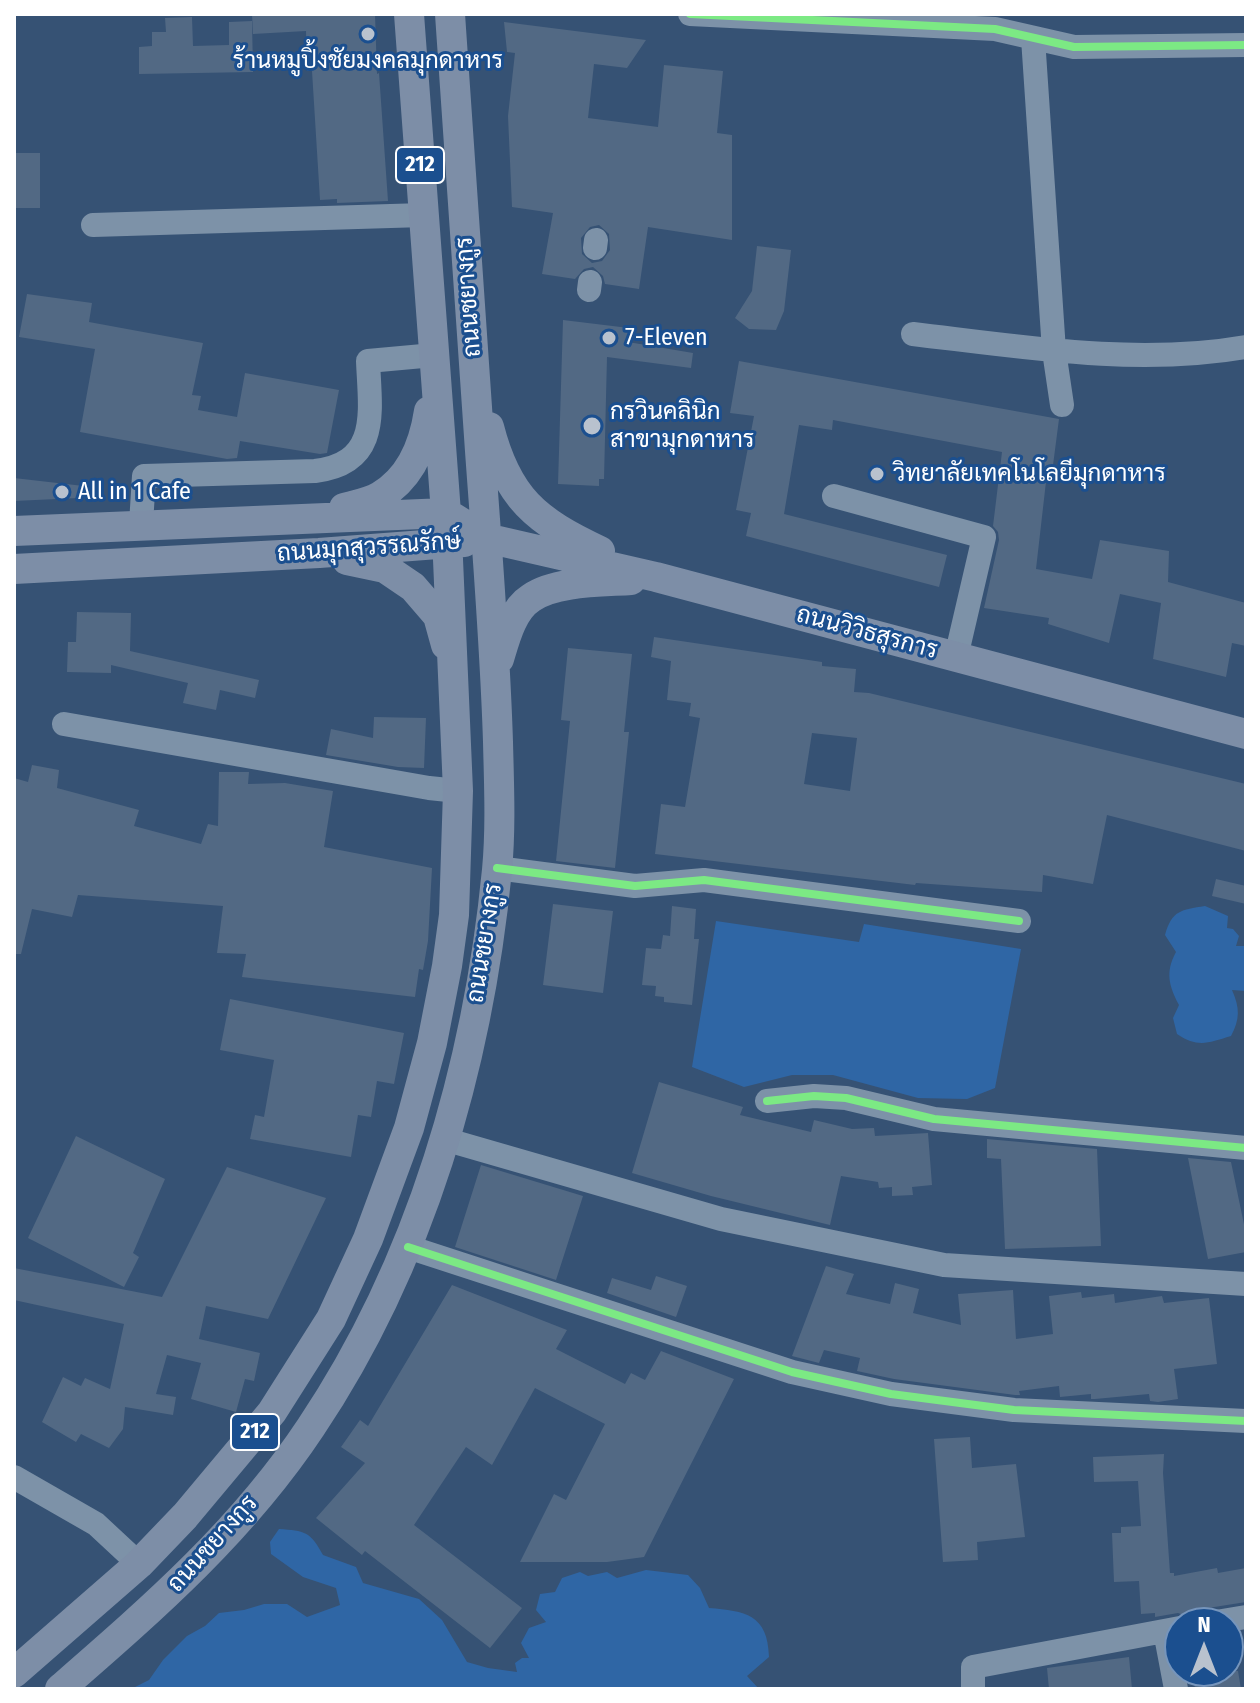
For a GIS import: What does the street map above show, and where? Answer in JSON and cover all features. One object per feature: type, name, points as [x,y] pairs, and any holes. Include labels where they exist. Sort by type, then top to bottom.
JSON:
[{"type":"main road","name":"ถนนชยางกูร","points":[[14,1673],[139,1564],[185,1516],[272,1412],[331,1319],[368,1239],[409,1128],[432,1043],[454,915],[458,791],[446,513],[409,14]]},
{"type":"main road","name":"ถนนชยางกูร","points":[[60,1689],[163,1599],[232,1528],[310,1429],[363,1342],[408,1247],[444,1139],[469,1039],[497,868],[499,797],[496,673],[450,14]]},
{"type":"main road","points":[[312,518],[380,497],[400,480],[418,456],[427,426],[435,364]]},
{"type":"main road","points":[[474,366],[495,450],[511,485],[538,518],[564,534],[656,577]]},
{"type":"main road","name":"ถนนมุกสุวรรณรักษ์","points":[[14,531],[446,513],[486,538]]},
{"type":"main road","name":"ถนนมุกสุวรรณรักษ์","points":[[14,569],[447,545],[486,538]]},
{"type":"main road","name":"ถนนวิวิธสุรการ","points":[[486,538],[656,577],[1246,734]]},
{"type":"main road","points":[[319,553],[385,568],[413,587],[438,616],[455,677]]},
{"type":"main road","points":[[496,673],[510,627],[531,598],[564,586],[656,577]]},
{"type":"street","points":[[690,14],[995,29],[1074,47],[1246,45]]},
{"type":"street","points":[[1033,38],[1054,351],[1062,405]]},
{"type":"street","points":[[93,225],[424,215]]},
{"type":"street","points":[[913,334],[1054,351],[1200,355],[1246,347]]},
{"type":"street","points":[[141,524],[144,476],[315,471],[331,469],[346,462],[367,437],[371,421],[368,361],[435,364]]},
{"type":"street","points":[[834,496],[984,537],[956,657]]},
{"type":"street","points":[[64,724],[458,791]]},
{"type":"street","points":[[497,868],[635,886],[704,880],[1019,921]]},
{"type":"street","points":[[767,1101],[814,1096],[846,1098],[934,1119],[1246,1148]]},
{"type":"street","points":[[444,1139],[721,1219],[944,1265],[1246,1284]]},
{"type":"street","points":[[408,1247],[792,1372],[891,1394],[1014,1410],[1246,1421]]},
{"type":"street","points":[[14,1477],[96,1524],[139,1564]]},
{"type":"street","points":[[973,1689],[973,1667],[1164,1631]]},
{"type":"shaded area","points":[[1205,906],[1228,916],[1227,928],[1233,929],[1239,936],[1236,946],[1246,946],[1246,991],[1232,990],[1238,1013],[1231,1036],[1203,1043],[1177,1034],[1173,1018],[1179,1005],[1169,973],[1176,952],[1165,935],[1174,916]]},
{"type":"shaded area","points":[[716,921],[859,942],[864,924],[1021,949],[995,1088],[967,1099],[918,1098],[833,1075],[792,1075],[744,1087],[692,1067]]},
{"type":"shaded area","points":[[279,1529],[306,1534],[323,1555],[356,1567],[363,1583],[419,1599],[442,1620],[467,1662],[488,1668],[517,1672],[515,1663],[529,1658],[521,1643],[529,1628],[546,1622],[536,1610],[540,1594],[555,1592],[562,1578],[580,1572],[588,1576],[607,1572],[617,1578],[646,1570],[688,1575],[700,1588],[709,1608],[744,1613],[759,1623],[768,1643],[769,1657],[747,1676],[759,1689],[131,1689],[149,1680],[163,1660],[187,1636],[219,1613],[264,1604],[287,1604],[307,1617],[340,1605],[336,1588],[303,1577],[271,1554],[270,1542]]},
{"type":"building","points":[[252,14],[375,14],[388,201],[337,203],[337,199],[320,200],[312,71],[307,71],[306,31],[253,34]]},
{"type":"building","points":[[192,17],[193,46],[229,45],[229,22],[252,21],[253,72],[139,74],[139,47],[152,46],[152,32],[166,32],[165,18]]},
{"type":"building","points":[[504,22],[646,40],[627,68],[594,64],[588,118],[658,127],[664,65],[723,71],[717,133],[732,135],[732,240],[648,227],[639,289],[605,284],[603,276],[593,267],[584,269],[575,279],[542,274],[553,213],[512,207],[508,116],[515,53],[507,52]],"holes":[[[599,225],[609,234],[610,250],[602,261],[592,263],[582,254],[581,238],[590,227]]]},
{"type":"building","points":[[14,153],[40,153],[40,208],[14,208]]},
{"type":"building","points":[[757,246],[791,250],[784,311],[776,330],[749,329],[735,318],[752,291]]},
{"type":"building","points":[[27,294],[92,303],[89,322],[203,343],[192,395],[201,396],[198,410],[237,417],[245,373],[339,390],[327,453],[240,441],[237,458],[227,459],[80,432],[95,349],[19,337]]},
{"type":"building","points":[[563,320],[629,328],[628,342],[693,353],[691,368],[607,357],[604,479],[599,479],[599,486],[558,484]]},
{"type":"building","points":[[739,361],[1059,419],[1052,473],[1047,473],[1036,569],[1092,579],[1100,540],[1169,551],[1168,582],[1246,603],[1246,646],[1232,643],[1226,677],[1153,659],[1161,603],[1120,594],[1109,643],[1048,624],[1049,618],[984,608],[999,540],[993,526],[1002,452],[833,420],[832,430],[799,425],[784,514],[947,555],[939,587],[746,536],[751,513],[736,510],[754,416],[730,413]]},
{"type":"building","points":[[14,478],[101,488],[100,497],[14,501]]},
{"type":"building","points":[[77,612],[131,613],[130,651],[259,680],[255,698],[220,690],[216,710],[183,703],[188,683],[111,665],[111,673],[67,672],[68,642],[76,642]]},
{"type":"building","points":[[654,637],[856,669],[854,692],[869,693],[1246,784],[1246,851],[1107,815],[1093,884],[1043,875],[1042,892],[915,885],[655,854],[661,804],[685,807],[700,718],[689,716],[691,703],[667,700],[671,661],[651,657]],"holes":[[[812,733],[857,738],[850,791],[804,784]]]},
{"type":"building","points":[[568,648],[632,654],[624,732],[629,732],[615,868],[556,861],[570,721],[561,720]]},
{"type":"building","points":[[374,717],[426,718],[424,768],[398,767],[326,755],[331,729],[373,738]]},
{"type":"building","points":[[32,765],[59,770],[57,788],[139,810],[134,826],[201,844],[208,824],[218,826],[219,772],[249,772],[248,784],[285,783],[333,791],[324,847],[432,868],[428,941],[423,970],[419,969],[415,997],[242,977],[246,954],[217,953],[223,906],[78,895],[72,917],[32,909],[21,954],[14,954],[14,778],[28,782]]},
{"type":"building","points":[[1216,879],[1246,886],[1246,904],[1212,896]]},
{"type":"building","points":[[553,904],[613,911],[603,993],[543,985]]},
{"type":"building","points":[[672,906],[696,909],[694,939],[699,939],[692,1005],[664,1002],[664,997],[655,996],[656,986],[642,985],[646,948],[661,949],[663,935],[670,936]]},
{"type":"building","points":[[230,999],[404,1033],[394,1084],[377,1081],[371,1117],[358,1115],[351,1157],[250,1139],[255,1115],[264,1117],[274,1060],[220,1050]]},
{"type":"building","points":[[659,1082],[743,1107],[740,1115],[811,1132],[814,1120],[852,1129],[874,1128],[875,1136],[928,1133],[932,1185],[912,1187],[913,1195],[892,1196],[892,1187],[879,1188],[878,1182],[841,1176],[830,1225],[632,1173]]},
{"type":"building","points":[[76,1136],[165,1179],[133,1253],[139,1257],[124,1287],[28,1238]]},
{"type":"building","points":[[987,1139],[1097,1149],[1101,1246],[1005,1249],[1001,1159],[987,1158]]},
{"type":"building","points":[[1188,1158],[1231,1162],[1246,1234],[1246,1252],[1208,1259]]},
{"type":"building","points":[[481,1165],[583,1196],[556,1280],[455,1247]]},
{"type":"building","points":[[227,1167],[326,1198],[268,1319],[206,1306],[199,1339],[260,1353],[254,1381],[245,1379],[236,1412],[191,1399],[201,1363],[167,1355],[156,1394],[176,1397],[173,1415],[125,1407],[123,1429],[109,1448],[81,1434],[76,1442],[42,1422],[63,1377],[81,1386],[85,1378],[110,1389],[124,1324],[14,1300],[14,1268],[162,1297]]},
{"type":"building","points":[[826,1266],[854,1274],[846,1294],[890,1304],[895,1283],[919,1289],[913,1313],[961,1325],[958,1294],[1013,1290],[1016,1339],[1053,1334],[1049,1296],[1081,1292],[1082,1298],[1114,1294],[1115,1303],[1162,1296],[1164,1303],[1209,1298],[1217,1364],[1174,1369],[1178,1399],[1158,1402],[1150,1401],[1149,1394],[1095,1399],[1091,1399],[1091,1394],[1060,1397],[1059,1386],[1019,1391],[1020,1395],[1015,1395],[857,1371],[860,1358],[824,1350],[819,1363],[792,1356]]},
{"type":"building","points":[[656,1276],[687,1286],[676,1317],[607,1293],[612,1278],[651,1290]]},
{"type":"building","points":[[452,1285],[567,1330],[556,1349],[625,1384],[631,1373],[645,1380],[661,1351],[734,1379],[644,1557],[607,1562],[520,1562],[554,1494],[566,1500],[605,1424],[535,1388],[492,1465],[466,1447],[414,1525],[522,1608],[490,1648],[365,1551],[362,1555],[316,1518],[365,1463],[341,1447],[360,1420],[368,1426]]},
{"type":"building","points":[[970,1437],[972,1468],[1016,1464],[1025,1537],[977,1542],[978,1560],[943,1562],[934,1439]]},
{"type":"building","points":[[1164,1454],[1170,1573],[1174,1576],[1217,1568],[1218,1573],[1246,1568],[1246,1602],[1214,1607],[1164,1607],[1164,1615],[1155,1617],[1155,1613],[1141,1614],[1139,1581],[1114,1582],[1112,1533],[1121,1533],[1121,1527],[1141,1526],[1138,1481],[1094,1482],[1093,1457]]},
{"type":"building","points":[[1129,1657],[1132,1689],[1049,1689],[1047,1668]]},
{"type":"building","points":[[1195,1687],[1241,1689],[1195,1689]]},
{"type":"cycle path","points":[[690,14],[995,29],[1074,47],[1246,45]]},
{"type":"cycle path","points":[[497,868],[635,886],[704,880],[1019,921]]},
{"type":"cycle path","points":[[767,1101],[814,1096],[846,1098],[934,1119],[1246,1148]]},
{"type":"cycle path","points":[[408,1247],[792,1372],[891,1394],[1014,1410],[1246,1421]]},
{"type":"place","name":"ร้านหมูปิ้งชัยมงคลมุกดาหาร","points":[[368,34]]},
{"type":"place","name":"7-Eleven","points":[[609,338]]},
{"type":"place","name":"กรวินคลินิก สาขามุกดาหาร","points":[[592,426]]},
{"type":"place","name":"วิทยาลัยเทคโนโลยีมุกดาหาร","points":[[877,474]]},
{"type":"place","name":"All in 1 Cafe","points":[[62,492]]}]
